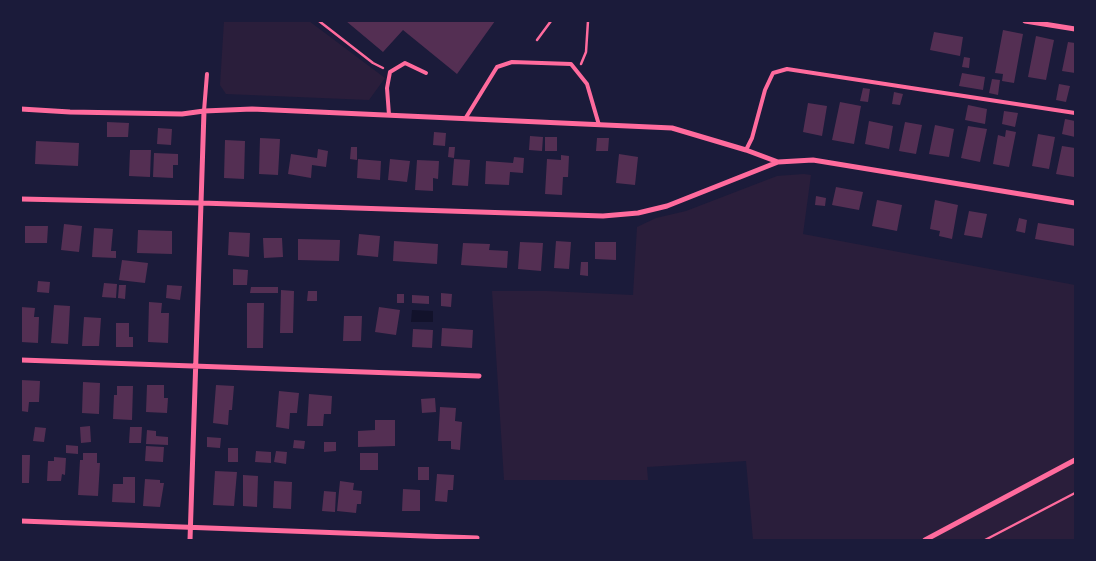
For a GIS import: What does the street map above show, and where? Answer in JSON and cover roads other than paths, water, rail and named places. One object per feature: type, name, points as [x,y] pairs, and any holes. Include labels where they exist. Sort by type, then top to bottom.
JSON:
[{"type":"street","points":[[1025,21],[1075,29]]},
{"type":"street","points":[[21,109],[182,114],[252,109],[672,128],[746,150],[778,162]]},
{"type":"street","points":[[190,540],[204,111]]},
{"type":"street","points":[[21,199],[201,202],[603,216],[638,214],[667,206],[778,162],[813,160],[1075,203]]},
{"type":"street","points":[[21,360],[479,376]]},
{"type":"street","points":[[925,540],[1075,460]]},
{"type":"street","points":[[21,521],[476,538]]},
{"type":"lane","points":[[465,119],[497,67],[512,62],[571,64],[587,84],[599,125]]},
{"type":"lane","points":[[389,115],[387,88],[390,72],[405,63],[426,73]]},
{"type":"lane","points":[[746,150],[752,138],[765,90],[773,72],[787,69],[1075,113]]},
{"type":"lane","points":[[204,111],[207,74]]}]
